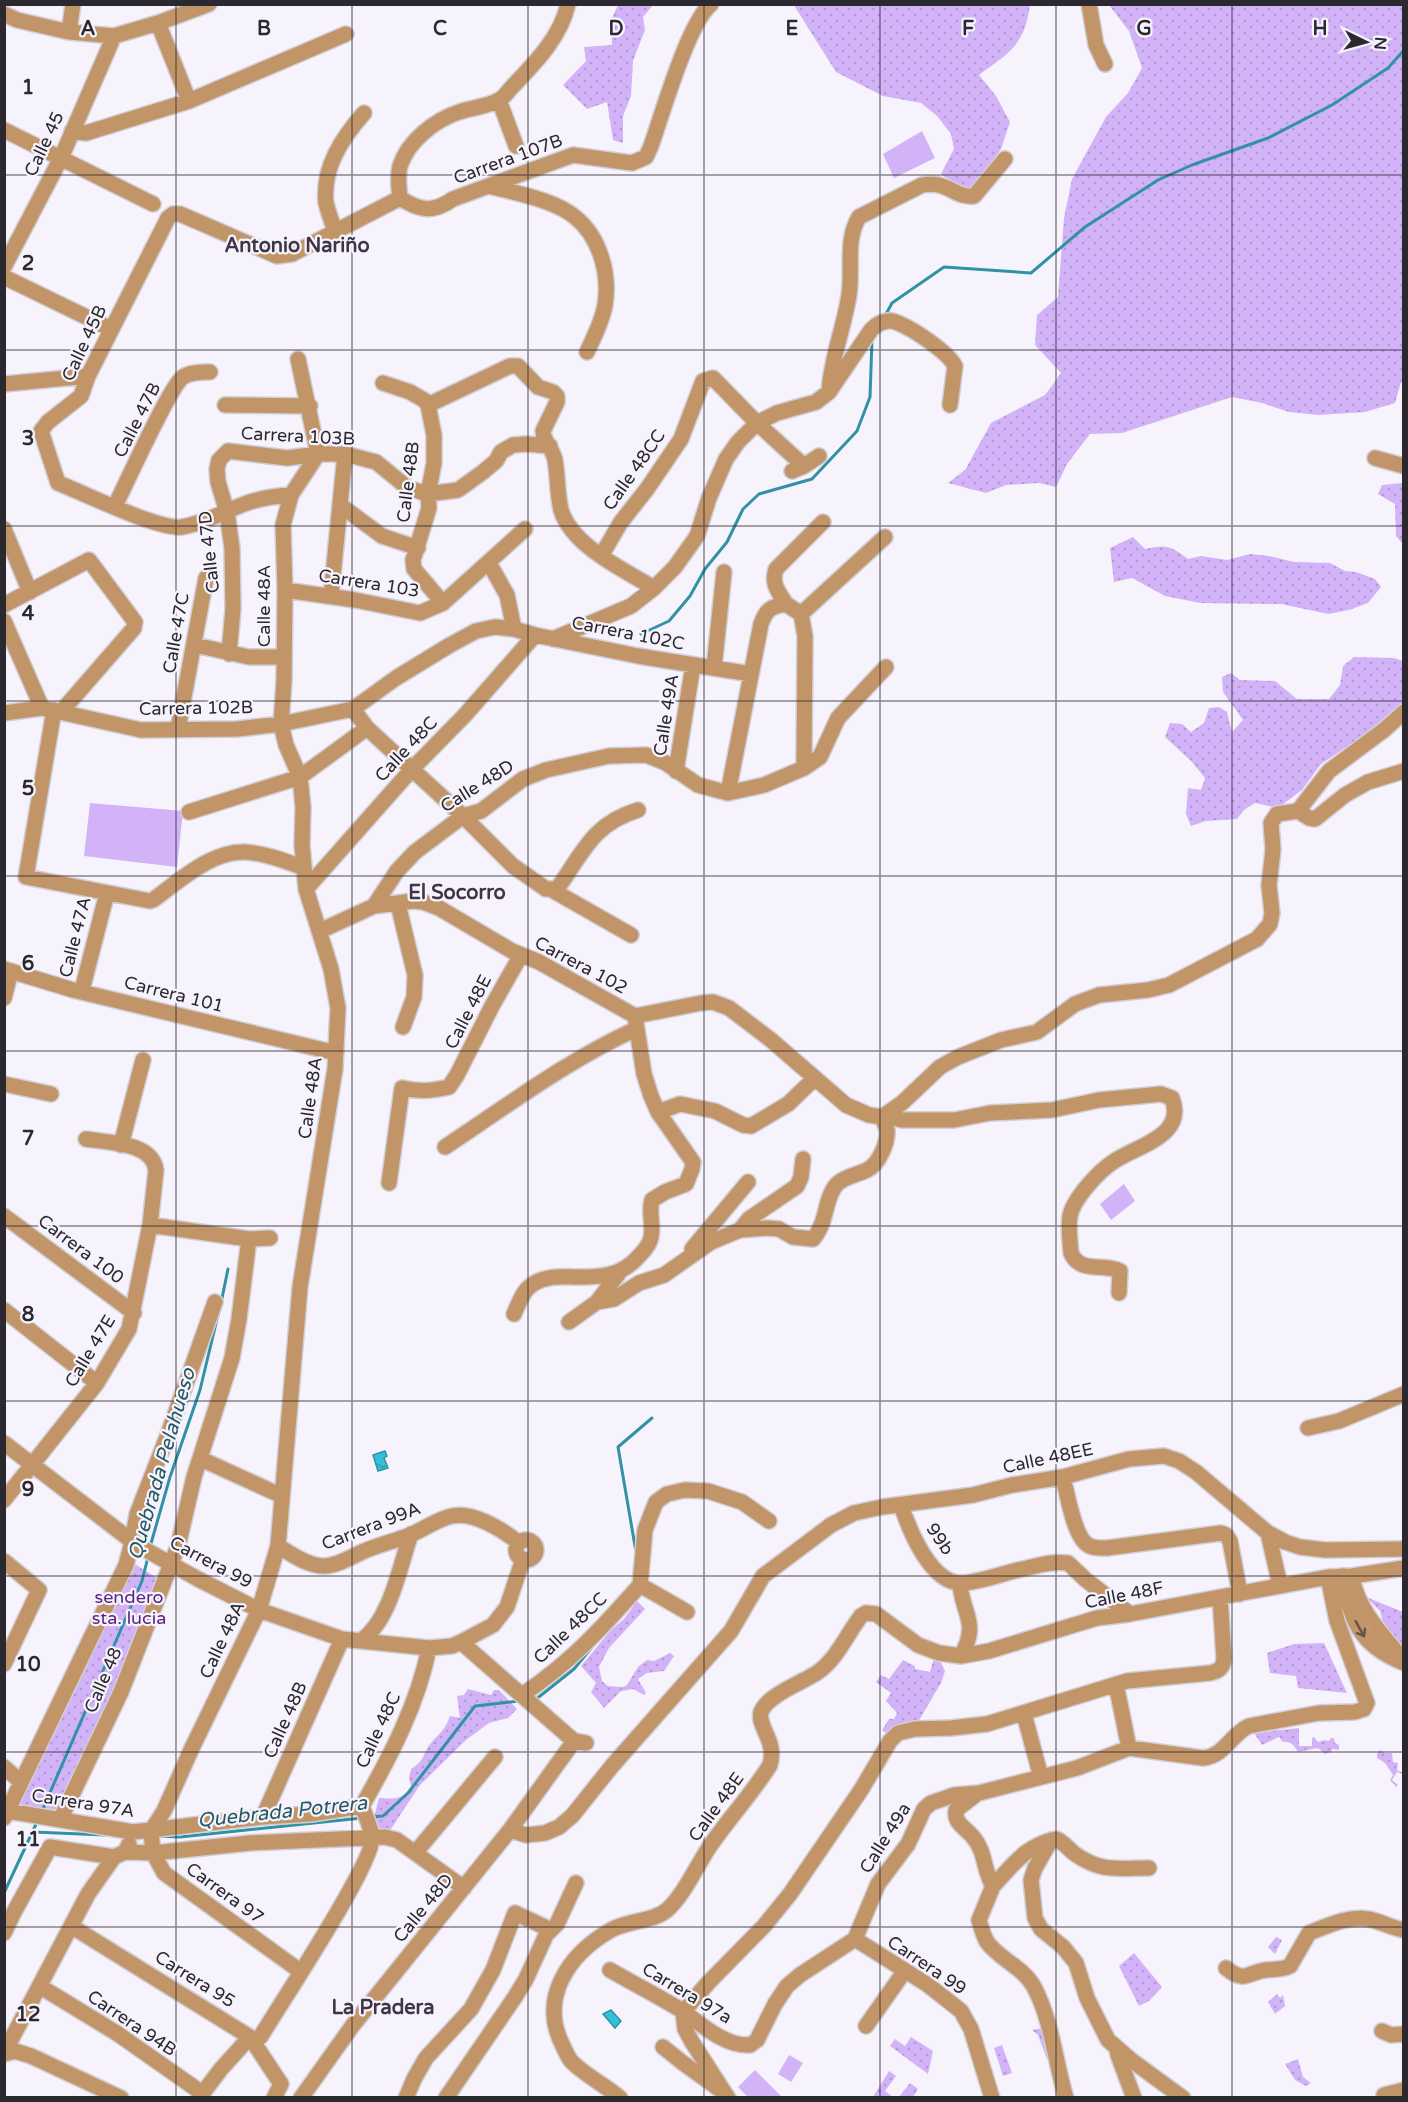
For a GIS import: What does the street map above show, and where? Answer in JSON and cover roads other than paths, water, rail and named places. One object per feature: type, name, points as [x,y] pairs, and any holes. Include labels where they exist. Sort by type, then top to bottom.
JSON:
[{"type":"street","points":[[4,9],[5,4]]},
{"type":"street","points":[[69,32],[73,4]]},
{"type":"street","points":[[4,14],[17,20],[69,32],[114,36],[158,23],[208,4]]},
{"type":"street","points":[[364,112],[350,129],[329,168],[326,186],[327,205],[335,231],[400,198],[398,180],[400,165],[413,143],[435,123],[457,113],[499,100],[531,68],[551,41],[560,28],[568,4]]},
{"type":"street","name":"Carrera 107B","points":[[400,198],[414,207],[428,209],[443,206],[453,199],[573,155],[632,163],[646,157],[684,53],[706,8],[711,4]]},
{"type":"street","points":[[1089,4],[1096,45],[1105,64]]},
{"type":"street","points":[[158,23],[189,101]]},
{"type":"street","points":[[72,131],[98,130],[189,101],[346,34]]},
{"type":"street","name":"Calle 45","points":[[4,267],[61,158],[114,36]]},
{"type":"street","points":[[499,100],[516,146]]},
{"type":"street","points":[[4,130],[153,204]]},
{"type":"street","points":[[829,392],[830,371],[850,284],[850,244],[854,226],[860,217],[922,185],[943,184],[962,195],[974,196],[1005,159]]},
{"type":"street","points":[[488,186],[557,206],[575,216],[598,247],[606,278],[605,304],[599,326],[587,352]]},
{"type":"street","name":"Calle 45B","points":[[115,506],[58,483],[42,431],[48,422],[81,396],[88,376],[168,218],[173,214],[180,214],[277,256],[291,254],[335,231]]},
{"type":"street","points":[[4,277],[111,329]]},
{"type":"street","points":[[553,639],[631,606],[654,588],[691,548],[698,536],[709,498],[726,459],[738,442],[757,423],[777,413],[816,402],[829,392],[871,330],[885,322],[907,328],[945,353],[955,366],[950,405]]},
{"type":"street","points":[[298,359],[318,454]]},
{"type":"street","points":[[382,383],[417,395],[428,405],[510,366],[518,366],[538,387],[553,392],[557,396],[557,402],[543,431],[543,436],[555,458],[562,511],[570,530],[601,556],[654,588]]},
{"type":"street","name":"Calle 47B","points":[[115,506],[182,377],[198,372],[210,372]]},
{"type":"street","points":[[4,384],[88,376]]},
{"type":"street","name":"Calle 48CC","points":[[601,556],[621,522],[681,439],[703,381],[713,378],[757,423]]},
{"type":"street","points":[[225,405],[309,406]]},
{"type":"street","name":"Calle 48B","points":[[428,405],[434,435],[434,463],[428,494],[429,508],[413,560],[414,569],[443,603]]},
{"type":"street","points":[[757,423],[798,469],[819,456]]},
{"type":"street","points":[[428,494],[458,490],[483,472],[501,452],[513,445],[550,446]]},
{"type":"street","name":"Carrera 103B","points":[[228,451],[287,458],[318,454],[345,454],[376,462],[408,488],[428,494]]},
{"type":"street","name":"Calle 47D","points":[[228,451],[219,460],[217,469],[218,482],[227,512],[233,577],[229,654]]},
{"type":"street","name":"Calle 48A","points":[[151,1832],[164,1811],[259,1610],[278,1546],[300,1287],[335,1070],[338,1008],[331,969],[306,889],[300,777],[286,745],[281,724],[285,590],[283,525],[291,495],[318,454]]},
{"type":"street","points":[[331,596],[345,454]]},
{"type":"street","points":[[1375,458],[1404,466]]},
{"type":"street","points":[[115,506],[160,525],[180,527],[248,503],[273,496],[291,495]]},
{"type":"street","points":[[340,505],[382,536],[418,548]]},
{"type":"street","points":[[804,768],[805,636],[801,614],[786,604],[774,585],[773,576],[776,569],[823,522]]},
{"type":"street","points":[[4,529],[30,592]]},
{"type":"street","name":"Carrera 103","points":[[285,590],[331,596],[420,613],[443,603],[525,529]]},
{"type":"street","points":[[801,614],[885,537]]},
{"type":"street","points":[[4,605],[89,560],[135,622],[135,625],[52,710],[26,877],[146,901],[153,900],[198,868],[217,858],[235,853],[265,855],[304,868]]},
{"type":"street","points":[[489,563],[507,595],[513,628]]},
{"type":"street","points":[[714,668],[724,572]]},
{"type":"street","name":"Calle 47C","points":[[178,729],[206,578]]},
{"type":"street","points":[[786,604],[775,605],[765,613],[751,674],[735,792],[764,785],[804,768],[820,757],[838,718],[886,667]]},
{"type":"street","points":[[4,621],[52,710]]},
{"type":"street","name":"Carrera 102B","points":[[4,713],[52,710],[137,729],[237,729],[281,724],[353,709],[396,678],[476,631],[495,627],[513,628],[535,635]]},
{"type":"street","name":"Carrera 102C","points":[[535,635],[751,674]]},
{"type":"street","name":"Calle 48C","points":[[306,889],[412,768],[465,715],[535,635]]},
{"type":"street","points":[[195,645],[249,657],[284,657]]},
{"type":"street","name":"Calle 49A","points":[[671,767],[693,665]]},
{"type":"street","points":[[353,709],[367,728],[463,816],[513,866],[546,889],[557,887],[631,935]]},
{"type":"street","points":[[1298,812],[1329,771],[1404,712]]},
{"type":"street","points":[[189,812],[300,777],[367,728]]},
{"type":"street","name":"Calle 48D","points":[[374,906],[397,871],[410,857],[463,816],[481,811],[523,779],[546,770],[593,759],[646,755],[671,767],[699,785],[735,792]]},
{"type":"street","points":[[886,1115],[940,1067],[958,1057],[1001,1040],[1037,1032],[1075,1004],[1099,995],[1148,990],[1169,985],[1257,939],[1270,924],[1272,913],[1269,885],[1273,850],[1271,823],[1277,814],[1298,812],[1315,819],[1345,795],[1368,782],[1404,771]]},
{"type":"street","points":[[557,887],[592,837],[608,823],[638,810]]},
{"type":"street","name":"Calle 47A","points":[[82,990],[106,892]]},
{"type":"street","name":"Carrera 102","points":[[320,931],[374,906],[412,901],[430,905],[521,955],[539,962],[636,1022]]},
{"type":"street","points":[[398,904],[415,975],[414,997],[403,1027]]},
{"type":"street","name":"Calle 48E","points":[[389,1183],[402,1088],[431,1091],[449,1087],[521,955]]},
{"type":"street","points":[[4,998],[8,970]]},
{"type":"street","name":"Carrera 101","points":[[8,970],[73,990],[82,990],[336,1053]]},
{"type":"street","points":[[445,1147],[636,1022],[701,1002],[713,1002],[729,1008],[771,1040],[846,1105],[869,1115],[886,1115],[902,1120],[954,1120],[990,1113],[1052,1110],[1099,1100],[1161,1094],[1172,1098],[1175,1111],[1173,1121],[1149,1145],[1115,1160],[1102,1170],[1074,1204],[1070,1215],[1071,1253],[1074,1259],[1078,1264],[1089,1267],[1113,1268],[1120,1271],[1119,1293]]},
{"type":"street","points":[[569,1322],[597,1302],[619,1273],[635,1261],[644,1250],[651,1237],[649,1208],[652,1200],[665,1192],[687,1184],[692,1169],[693,1162],[658,1112],[647,1085],[636,1022]]},
{"type":"street","points":[[86,1139],[121,1145],[143,1060]]},
{"type":"street","points":[[658,1112],[680,1104],[716,1111],[743,1125],[751,1126],[788,1104],[814,1078]]},
{"type":"street","points":[[4,1084],[51,1094]]},
{"type":"street","points":[[597,1302],[614,1299],[639,1283],[664,1275],[711,1242],[740,1230],[768,1228],[779,1230],[793,1237],[813,1239],[820,1231],[837,1184],[873,1166],[885,1146],[886,1115]]},
{"type":"street","name":"Calle 47E","points":[[4,1500],[97,1383],[129,1329],[150,1225],[156,1170],[154,1162],[145,1152],[121,1145]]},
{"type":"street","points":[[740,1230],[749,1219],[797,1186],[801,1177],[803,1159]]},
{"type":"street","points":[[680,1263],[748,1182]]},
{"type":"street","name":"Carrera 100","points":[[4,1216],[134,1313]]},
{"type":"street","points":[[150,1225],[249,1239],[270,1238]]},
{"type":"street","name":"Calle 48","points":[[55,1819],[122,1692],[168,1562],[232,1358],[249,1239]]},
{"type":"street","points":[[514,1314],[529,1287],[540,1281],[552,1277],[590,1278],[619,1273]]},
{"type":"street","name":"Calle 48","points":[[12,1814],[21,1782],[96,1630],[135,1543],[137,1514],[215,1302]]},
{"type":"street","points":[[4,1310],[97,1383]]},
{"type":"street","points":[[1308,1428],[1339,1421],[1404,1394]]},
{"type":"street","name":"Carrera 99","points":[[4,1443],[135,1543],[259,1610],[342,1639],[429,1648]]},
{"type":"street","name":"Calle 48EE","points":[[510,1830],[526,1835],[546,1833],[559,1827],[572,1816],[612,1766],[726,1637],[763,1576],[791,1553],[845,1516],[1063,1477],[1129,1459],[1164,1456],[1179,1461],[1196,1472],[1268,1533],[1293,1545],[1366,1551],[1404,1549]]},
{"type":"street","points":[[201,1459],[282,1496]]},
{"type":"street","points":[[1063,1477],[1077,1528],[1081,1538],[1088,1546],[1107,1548],[1221,1533],[1226,1535],[1230,1541],[1240,1594]]},
{"type":"street","points":[[687,1612],[640,1585],[645,1530],[656,1502],[667,1494],[685,1490],[708,1491],[742,1502],[769,1521]]},
{"type":"street","name":"99b","points":[[901,1505],[915,1542],[932,1566],[948,1579],[960,1583]]},
{"type":"street","name":"Carrera 99A","points":[[278,1546],[301,1559],[323,1566],[339,1562],[455,1515],[482,1520],[519,1543],[517,1554],[523,1559],[507,1607],[493,1625],[461,1642]]},
{"type":"street","points":[[1268,1533],[1280,1585]]},
{"type":"street","points":[[361,1641],[369,1635],[389,1604],[411,1534]]},
{"type":"street","points":[[4,1561],[39,1590],[5,1660]]},
{"type":"street","points":[[960,1656],[968,1644],[970,1633],[960,1583],[1052,1563],[1068,1563],[1130,1614]]},
{"type":"street","name":"Calle 48F","points":[[866,1613],[876,1614],[907,1638],[928,1650],[960,1656],[989,1651],[1097,1618],[1130,1614],[1280,1585],[1404,1569]]},
{"type":"street","points":[[1341,1576],[1347,1599],[1364,1637],[1380,1653],[1404,1662]]},
{"type":"street","points":[[1116,1684],[1129,1748],[1203,1758],[1219,1754],[1240,1730],[1249,1726],[1319,1713],[1355,1712],[1364,1709],[1367,1703],[1337,1621],[1341,1576]]},
{"type":"street","name":"Calle 48CC","points":[[523,1696],[552,1675],[592,1639],[640,1585]]},
{"type":"street","points":[[728,2096],[685,2029],[683,2012],[764,1926],[790,1894],[894,1737],[908,1730],[987,1724],[1137,1679],[1210,1673],[1219,1670],[1224,1659],[1220,1597]]},
{"type":"street","name":"Calle 48E","points":[[614,2096],[568,2056],[557,2032],[554,2004],[566,1971],[586,1947],[625,1923],[662,1913],[675,1901],[712,1844],[770,1765],[771,1744],[760,1716],[764,1706],[774,1697],[824,1668],[858,1620],[866,1613]]},
{"type":"street","name":"Calle 48B","points":[[263,1817],[342,1639]]},
{"type":"street","points":[[429,1648],[452,1646],[461,1642],[523,1696]]},
{"type":"street","name":"Calle 48C","points":[[363,1808],[402,1728],[425,1671],[429,1648]]},
{"type":"street","name":"Calle 48D","points":[[301,2097],[353,2025],[580,1742],[523,1696]]},
{"type":"street","points":[[1024,1714],[1041,1777]]},
{"type":"street","name":"Calle 49a","points":[[855,1940],[878,1884],[908,1844],[924,1809],[936,1800],[954,1795],[979,1793],[1077,1768],[1129,1748]]},
{"type":"street","points":[[416,1852],[495,1757]]},
{"type":"street","points":[[4,1767],[21,1782]]},
{"type":"street","points":[[979,1793],[956,1810],[955,1816],[957,1822],[973,1837],[984,1854],[988,1878],[993,1886]]},
{"type":"street","points":[[200,2095],[252,2040],[261,2036],[358,1876],[372,1835],[363,1808]]},
{"type":"street","name":"Carrera 97A","points":[[126,1845],[151,1832],[263,1817],[363,1808]]},
{"type":"street","name":"Carrera 97A","points":[[12,1814],[55,1819],[126,1845],[153,1852],[372,1835],[385,1837],[397,1840],[416,1852],[464,1888]]},
{"type":"street","name":"Carrera 97","points":[[151,1832],[153,1852],[164,1874],[300,1971]]},
{"type":"street","points":[[1051,1840],[1030,1880],[1035,1918],[1041,1929],[1063,1947],[1076,1963],[1096,2019],[1104,2033],[1118,2049],[1183,2097]]},
{"type":"street","points":[[1066,2097],[1057,2068],[1049,2026],[1033,1986],[1024,1974],[988,1942],[979,1920],[993,1886],[1023,1853],[1040,1843],[1059,1840],[1072,1853],[1098,1868],[1149,1868]]},
{"type":"street","points":[[4,1933],[50,1847],[126,1845]]},
{"type":"street","points":[[4,2054],[88,1894],[126,1845]]},
{"type":"street","points":[[446,2097],[526,1979],[546,1935],[556,1924],[576,1883]]},
{"type":"street","points":[[406,2097],[426,2058],[471,2009],[493,1970],[515,1913],[551,1930]]},
{"type":"street","points":[[1226,1968],[1246,1978],[1264,1970],[1287,1968],[1309,1934],[1349,1920],[1370,1919],[1391,1928],[1404,1930]]},
{"type":"street","name":"Carrera 95","points":[[71,1926],[252,2040],[277,2091]]},
{"type":"street","name":"Carrera 99","points":[[855,1940],[928,1985],[955,2005],[963,2014],[971,2029],[992,2097]]},
{"type":"street","name":"Carrera 97a","points":[[610,1970],[683,2012],[717,2035],[746,2046],[757,2040],[787,1986],[800,1975],[855,1940]]},
{"type":"street","points":[[866,2026],[904,1972]]},
{"type":"street","name":"Carrera 94B","points":[[41,1987],[118,2034],[200,2095]]},
{"type":"street","points":[[1382,2031],[1391,2035],[1404,2034]]},
{"type":"street","points":[[663,2047],[728,2096]]},
{"type":"street","points":[[1118,2049],[1118,2055],[1134,2097]]},
{"type":"street","points":[[4,2054],[15,2051],[31,2056],[121,2097]]},
{"type":"street","points":[[1384,2095],[1404,2090]]},
{"type":"water","points":[[385,1451],[387,1456],[384,1458],[388,1468],[378,1471],[373,1455]]},
{"type":"water","points":[[611,2010],[621,2021],[615,2028],[603,2014]]},
{"type":"waterway","name":"Quebrada Pelahueso","points":[[885,316],[892,303],[944,267],[1031,273],[1085,227],[1158,180],[1192,165],[1268,138],[1332,105],[1388,68],[1404,50]]},
{"type":"waterway","name":"Quebrada Pelahueso","points":[[641,634],[669,621],[690,596],[705,569],[727,542],[743,509],[759,494],[812,479],[857,431],[870,397],[872,340]]},
{"type":"waterway","name":"Quebrada Pelahueso","points":[[221,1303],[228,1269]]},
{"type":"waterway","name":"Quebrada Pelahueso","points":[[150,1547],[170,1477],[200,1390],[218,1315]]},
{"type":"waterway","name":"Quebrada Potrera","points":[[636,1552],[618,1447],[652,1418]]},
{"type":"waterway","name":"Quebrada Pelahueso","points":[[42,1811],[142,1581],[148,1557]]},
{"type":"waterway","name":"Quebrada Potrera","points":[[535,1700],[574,1669],[593,1646]]},
{"type":"waterway","name":"Quebrada Potrera","points":[[371,1817],[383,1816],[408,1793],[475,1706],[519,1701]]},
{"type":"waterway","name":"Quebrada Potrera","points":[[156,1836],[180,1837],[362,1818]]},
{"type":"waterway","name":"Quebrada Pelahueso","points":[[4,1893],[37,1822]]},
{"type":"waterway","name":"Quebrada Potrera","points":[[33,1832],[105,1835]]},
{"type":"district","name":"Antonio Nariño","points":[[297,245]]},
{"type":"district","name":"El Socorro","points":[[457,892]]},
{"type":"district","name":"La Pradera","points":[[383,2007]]},
{"type":"park label","name":"sendero sta. lucia","points":[[129,1607]]}]
